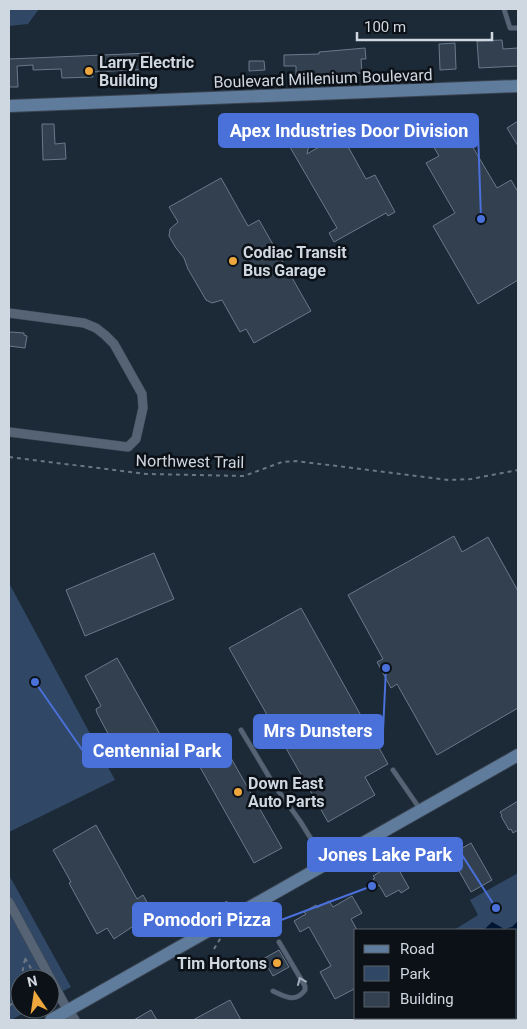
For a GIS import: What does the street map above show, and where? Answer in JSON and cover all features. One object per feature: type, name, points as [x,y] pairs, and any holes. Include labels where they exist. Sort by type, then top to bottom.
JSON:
[{"type":"main road","name":"Boulevard Millenium Boulevard","points":[[9,106],[518,86]]},
{"type":"main road","points":[[51,1020],[71,1015],[326,864],[518,755]]},
{"type":"street","points":[[9,313],[84,323],[106,335],[114,344],[142,394],[143,408],[136,439],[128,447],[9,432]]},
{"type":"street","points":[[9,902],[71,1015]]},
{"type":"lane","points":[[504,9],[510,28],[518,28]]},
{"type":"lane","points":[[241,730],[274,786],[300,821],[326,864]]},
{"type":"lane","points":[[393,770],[421,810]]},
{"type":"lane","points":[[273,991],[291,998],[297,997],[305,990],[302,980],[279,942]]},
{"type":"path","name":"Northwest Trail","points":[[9,457],[155,474],[244,476],[288,461],[449,480],[471,479],[518,470]]},
{"type":"path","points":[[22,969],[25,958],[32,969]]},
{"type":"green space","points":[[9,9],[39,9],[28,24],[9,26]]},
{"type":"green space","points":[[9,583],[115,780],[9,832]]},
{"type":"green space","points":[[518,873],[518,921],[512,927],[504,929],[492,922],[485,929],[456,929],[478,915],[470,900]]},
{"type":"green space","points":[[9,875],[71,987],[60,993],[60,969],[10,969],[10,1019],[13,1019],[9,1020]]},
{"type":"shaded area","points":[[518,921],[518,1020],[412,1020],[517,1019],[517,929],[504,929],[512,927]]},
{"type":"shaded area","points":[[492,922],[504,929],[485,929]]},
{"type":"building","points":[[502,40],[503,49],[518,48],[518,66],[479,68],[477,41]]},
{"type":"building","points":[[455,43],[456,69],[440,70],[439,44]]},
{"type":"building","points":[[365,48],[366,59],[361,59],[362,73],[296,76],[296,66],[284,66],[284,55],[319,54],[319,52]]},
{"type":"building","name":"Larry Electric Building","points":[[150,53],[150,69],[92,72],[93,77],[62,78],[61,69],[33,70],[33,65],[17,66],[18,87],[9,87],[9,59]]},
{"type":"building","points":[[249,61],[264,61],[265,70],[249,71]]},
{"type":"building","points":[[518,121],[518,146],[507,128]]},
{"type":"building","points":[[42,124],[54,124],[55,144],[65,143],[66,159],[43,160]]},
{"type":"building","points":[[313,127],[307,154],[341,134],[366,179],[375,175],[395,212],[388,216],[386,213],[334,242],[329,233],[337,228],[287,142]]},
{"type":"building","points":[[450,134],[456,145],[468,139],[497,188],[511,180],[518,192],[518,280],[478,304],[433,226],[455,213],[426,163],[439,156],[432,144]]},
{"type":"building","name":"Codiac Transit Bus Garage","points":[[221,178],[248,226],[259,220],[311,311],[254,343],[246,329],[240,332],[222,300],[212,303],[206,300],[188,269],[184,258],[169,236],[170,229],[178,222],[169,207]]},
{"type":"building","points":[[9,333],[24,333],[27,336],[25,348],[9,346]]},
{"type":"building","points":[[454,536],[462,552],[488,537],[518,591],[518,708],[437,755],[397,684],[391,688],[377,662],[383,659],[348,595]]},
{"type":"building","points":[[154,553],[174,599],[85,636],[66,590]]},
{"type":"building","points":[[301,608],[388,764],[365,777],[375,795],[328,822],[229,648]]},
{"type":"building","points":[[117,658],[161,736],[121,758],[97,713],[96,709],[101,706],[85,676]]},
{"type":"building","points":[[223,744],[282,848],[254,863],[196,760]]},
{"type":"building","points":[[518,801],[518,830],[513,833],[511,829],[509,830],[500,812]]},
{"type":"building","points":[[96,825],[137,899],[143,895],[153,913],[114,939],[107,928],[97,934],[53,850]]},
{"type":"building","points":[[471,843],[492,880],[471,892],[450,855]]},
{"type":"building","points":[[395,863],[409,888],[401,893],[399,890],[386,897],[379,885],[377,886],[373,876]]},
{"type":"building","points":[[352,896],[362,913],[351,919],[356,928],[354,929],[354,989],[335,999],[320,972],[331,966],[309,927],[300,932],[294,921],[316,905],[317,908],[329,901],[333,907]]},
{"type":"building","name":"Tim Hortons","points":[[279,950],[289,967],[273,976],[263,959]]},
{"type":"building","points":[[230,1000],[241,1020],[193,1020]]},
{"type":"building","points":[[151,1010],[157,1020],[134,1020]]},
{"type":"place","name":"Larry Electric Building","points":[[89,71]]},
{"type":"place","name":"Apex Industries Door Division","points":[[481,219]]},
{"type":"place","name":"Codiac Transit Bus Garage","points":[[233,261]]},
{"type":"place","name":"Mrs Dunsters","points":[[386,668]]},
{"type":"place","name":"Centennial Park","points":[[35,682]]},
{"type":"place","name":"Down East Auto Parts","points":[[238,792]]},
{"type":"place","name":"Pomodori Pizza","points":[[372,886]]},
{"type":"place","name":"Jones Lake Park","points":[[496,908]]},
{"type":"place","name":"Tim Hortons","points":[[277,963]]}]
